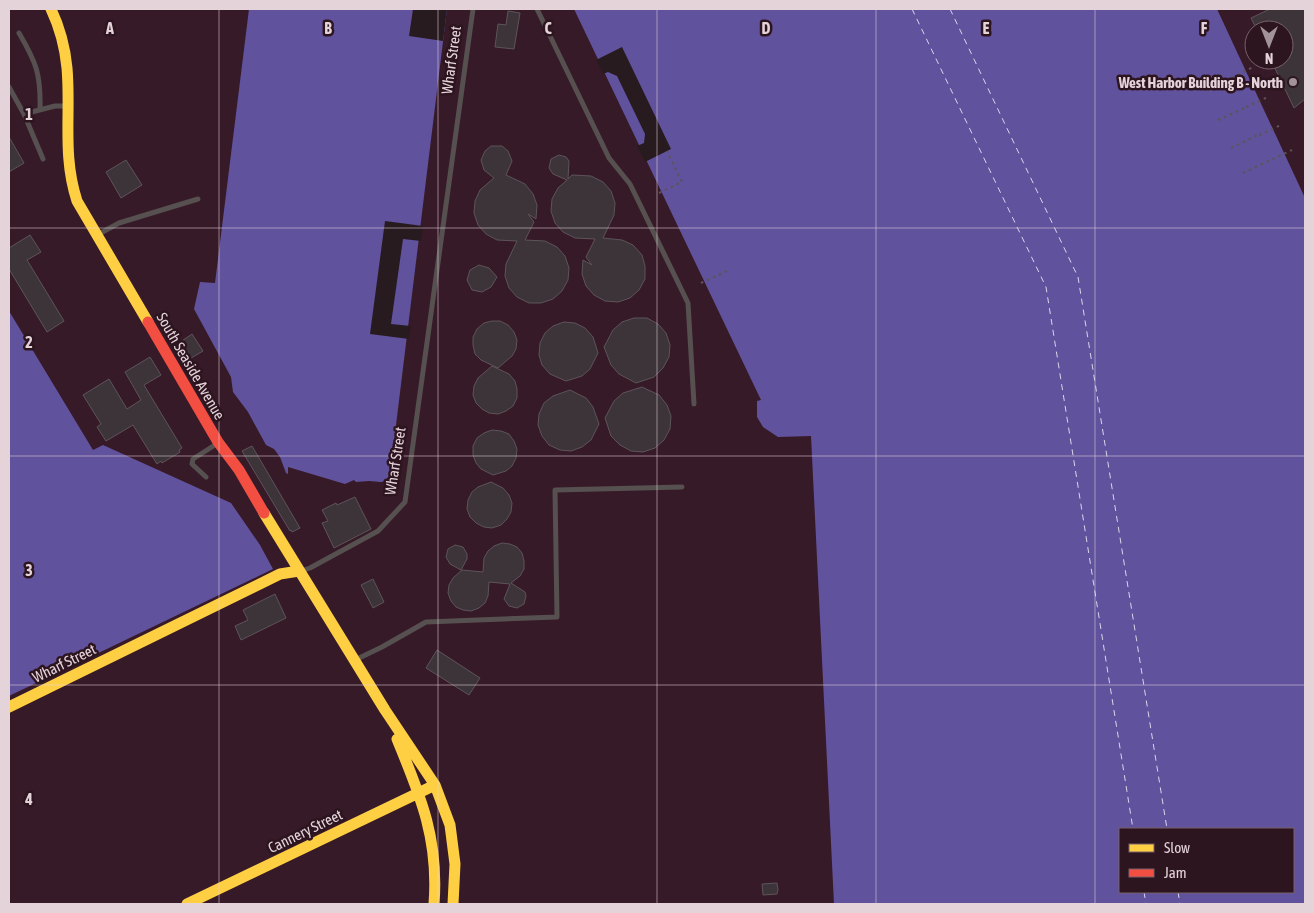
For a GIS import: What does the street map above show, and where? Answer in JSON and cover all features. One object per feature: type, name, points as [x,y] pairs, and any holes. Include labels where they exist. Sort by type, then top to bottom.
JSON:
[{"type":"street","name":"South Seaside Avenue","points":[[51,9],[60,32],[66,56],[68,85],[67,147],[70,184],[77,201],[218,442],[239,470],[385,710],[435,785],[450,825],[455,864],[453,904]]},
{"type":"street","name":"Wharf Street","points":[[9,707],[280,574],[299,571]]},
{"type":"street","name":"South Seaside Avenue","points":[[385,710],[419,793],[429,823],[436,878],[434,904]]},
{"type":"street","name":"Cannery Street","points":[[187,904],[435,785]]},
{"type":"lane","name":"Wharf Street","points":[[299,571],[310,568],[378,531],[405,502],[473,9]]},
{"type":"lane","points":[[537,9],[609,158],[630,184],[688,303],[694,404]]},
{"type":"lane","points":[[19,33],[36,65],[41,85],[40,109]]},
{"type":"lane","points":[[9,87],[24,114],[43,159]]},
{"type":"lane","points":[[24,114],[55,106],[67,106]]},
{"type":"lane","points":[[96,235],[118,223],[198,200]]},
{"type":"lane","points":[[206,477],[192,464],[193,459],[218,442]]},
{"type":"lane","points":[[354,660],[382,647],[426,622],[556,617],[555,490],[682,487]]},
{"type":"path","points":[[1226,81],[1247,70]]},
{"type":"path","points":[[1205,91],[1230,79]]},
{"type":"path","points":[[1218,120],[1268,97]]},
{"type":"path","points":[[1241,110],[1245,108]]},
{"type":"path","points":[[1254,137],[1281,125]]},
{"type":"path","points":[[1232,148],[1258,135]]},
{"type":"path","points":[[1243,173],[1292,150]]},
{"type":"path","points":[[659,193],[682,182],[667,151]]},
{"type":"path","points":[[701,283],[728,271]]},
{"type":"shaded area","points":[[9,9],[1305,9],[1305,904],[9,904]]},
{"type":"shaded area","points":[[249,9],[447,9],[390,474],[383,481],[356,482],[354,480],[345,484],[288,467],[288,474],[286,473],[280,457],[274,449],[266,445],[248,412],[233,392],[231,377],[194,309],[200,282],[215,283]]},
{"type":"shaded area","points":[[574,9],[1217,9],[1305,198],[1305,904],[834,904],[811,436],[778,437],[763,427],[757,417],[757,401],[761,400]]},
{"type":"shaded area","points":[[9,311],[93,450],[103,445],[231,503],[260,545],[273,569],[9,696]]},
{"type":"pier","points":[[413,9],[447,9],[443,41],[409,36]]},
{"type":"pier","points":[[622,47],[671,149],[645,162],[637,146],[644,143],[645,134],[617,76],[608,72],[603,74],[596,60]]},
{"type":"pier","points":[[385,221],[423,226],[421,241],[403,239],[391,324],[411,326],[409,339],[370,334]]},
{"type":"building","name":"West Harbor Building B - North","points":[[1270,9],[1305,9],[1305,99],[1294,108],[1276,70],[1294,70],[1294,20],[1252,20],[1251,18]]},
{"type":"building","points":[[508,11],[520,13],[514,49],[495,47],[498,24],[506,25]]},
{"type":"building","points":[[9,137],[24,163],[9,172]]},
{"type":"building","points":[[491,146],[502,146],[508,151],[512,161],[506,175],[525,184],[533,194],[537,205],[536,219],[528,214],[534,222],[525,240],[545,241],[557,247],[565,256],[569,268],[568,280],[562,291],[553,299],[541,303],[529,303],[517,297],[509,288],[505,276],[506,264],[517,241],[497,240],[486,234],[478,225],[474,213],[475,201],[480,190],[494,178],[484,170],[481,160],[485,151]]},
{"type":"building","points":[[559,155],[566,157],[569,161],[568,179],[572,175],[591,176],[603,182],[611,191],[615,203],[614,215],[603,238],[622,240],[633,245],[642,255],[645,266],[645,279],[639,290],[630,298],[618,302],[605,301],[594,295],[586,286],[582,274],[583,260],[592,265],[586,257],[595,239],[575,238],[563,232],[555,223],[551,211],[552,199],[558,188],[567,180],[553,174],[549,168],[551,159]]},
{"type":"building","points":[[126,160],[142,185],[121,198],[106,172]]},
{"type":"building","points":[[30,235],[41,252],[27,260],[64,321],[47,332],[9,269],[9,248]]},
{"type":"building","points":[[479,265],[489,268],[497,277],[491,287],[482,292],[472,290],[467,280],[470,270]]},
{"type":"building","points":[[634,318],[647,318],[658,324],[666,333],[670,345],[669,357],[663,368],[654,377],[636,383],[619,374],[611,365],[604,347],[613,330],[622,322]]},
{"type":"building","points":[[500,321],[508,325],[514,332],[517,340],[516,349],[512,356],[498,368],[481,360],[475,354],[473,345],[473,337],[477,329],[484,323]]},
{"type":"building","points":[[564,322],[575,323],[585,328],[593,337],[598,353],[590,369],[582,376],[566,381],[550,374],[542,365],[539,355],[540,343],[545,333],[553,326]]},
{"type":"building","points":[[192,334],[203,351],[186,361],[176,345]]},
{"type":"building","points":[[150,357],[161,375],[144,385],[182,448],[179,450],[180,452],[157,464],[133,425],[106,441],[97,427],[101,424],[83,395],[109,379],[127,409],[141,400],[125,372]]},
{"type":"building","points":[[492,366],[509,374],[515,381],[517,389],[517,398],[513,406],[498,414],[489,413],[482,409],[476,403],[473,395],[474,386],[478,378]]},
{"type":"building","points":[[642,387],[659,395],[667,405],[671,416],[670,429],[664,440],[655,448],[643,452],[631,451],[620,445],[611,436],[605,418],[614,401],[623,393]]},
{"type":"building","points":[[570,390],[586,398],[593,407],[599,424],[591,440],[582,447],[571,451],[560,450],[549,445],[542,436],[538,425],[539,414],[544,403],[553,396]]},
{"type":"building","points":[[492,430],[509,434],[517,449],[516,458],[512,466],[506,471],[493,475],[481,469],[473,455],[473,446],[477,438]]},
{"type":"building","points":[[252,446],[300,528],[292,532],[290,531],[242,451]]},
{"type":"building","points":[[491,482],[503,488],[509,495],[512,503],[511,512],[507,519],[501,525],[492,528],[476,523],[470,517],[467,509],[468,500],[472,492],[478,487]]},
{"type":"building","points":[[355,497],[371,529],[334,548],[322,523],[328,521],[322,510]]},
{"type":"building","points":[[502,543],[517,547],[522,553],[524,569],[520,576],[511,583],[525,592],[524,604],[517,608],[509,606],[504,599],[510,584],[489,582],[488,596],[485,603],[479,608],[471,611],[456,607],[448,593],[449,585],[453,578],[462,570],[483,572],[484,558],[488,551]]},
{"type":"building","points":[[455,545],[463,547],[467,554],[467,559],[461,570],[450,564],[446,557],[448,549]]},
{"type":"building","points":[[373,579],[384,602],[373,608],[361,585]]},
{"type":"building","points":[[275,594],[286,618],[241,640],[235,626],[248,620],[243,610]]},
{"type":"building","points":[[437,650],[480,678],[469,695],[426,668]]},
{"type":"building","points":[[777,883],[777,894],[763,895],[762,884]]},
{"type":"ferry route","points":[[912,9],[1046,287],[1133,828]]},
{"type":"ferry route","points":[[950,9],[1078,277],[1167,828]]},
{"type":"ferry route","points":[[1144,893],[1146,904]]},
{"type":"ferry route","points":[[1178,893],[1180,904]]},
{"type":"traffic: slow","points":[[51,9],[59,30],[66,60],[68,151],[72,184],[77,201],[148,322]]},
{"type":"traffic: slow","points":[[264,513],[385,710],[435,785],[450,825],[455,864],[453,904]]},
{"type":"traffic: slow","points":[[9,707],[280,574],[299,571]]},
{"type":"traffic: slow","points":[[397,739],[421,800],[431,839],[434,859],[434,904]]},
{"type":"traffic: slow","points":[[187,904],[435,785]]},
{"type":"traffic: jam","points":[[148,322],[218,442],[239,470],[264,513]]},
{"type":"place","name":"West Harbor Building B - North","points":[[1293,82]]}]
